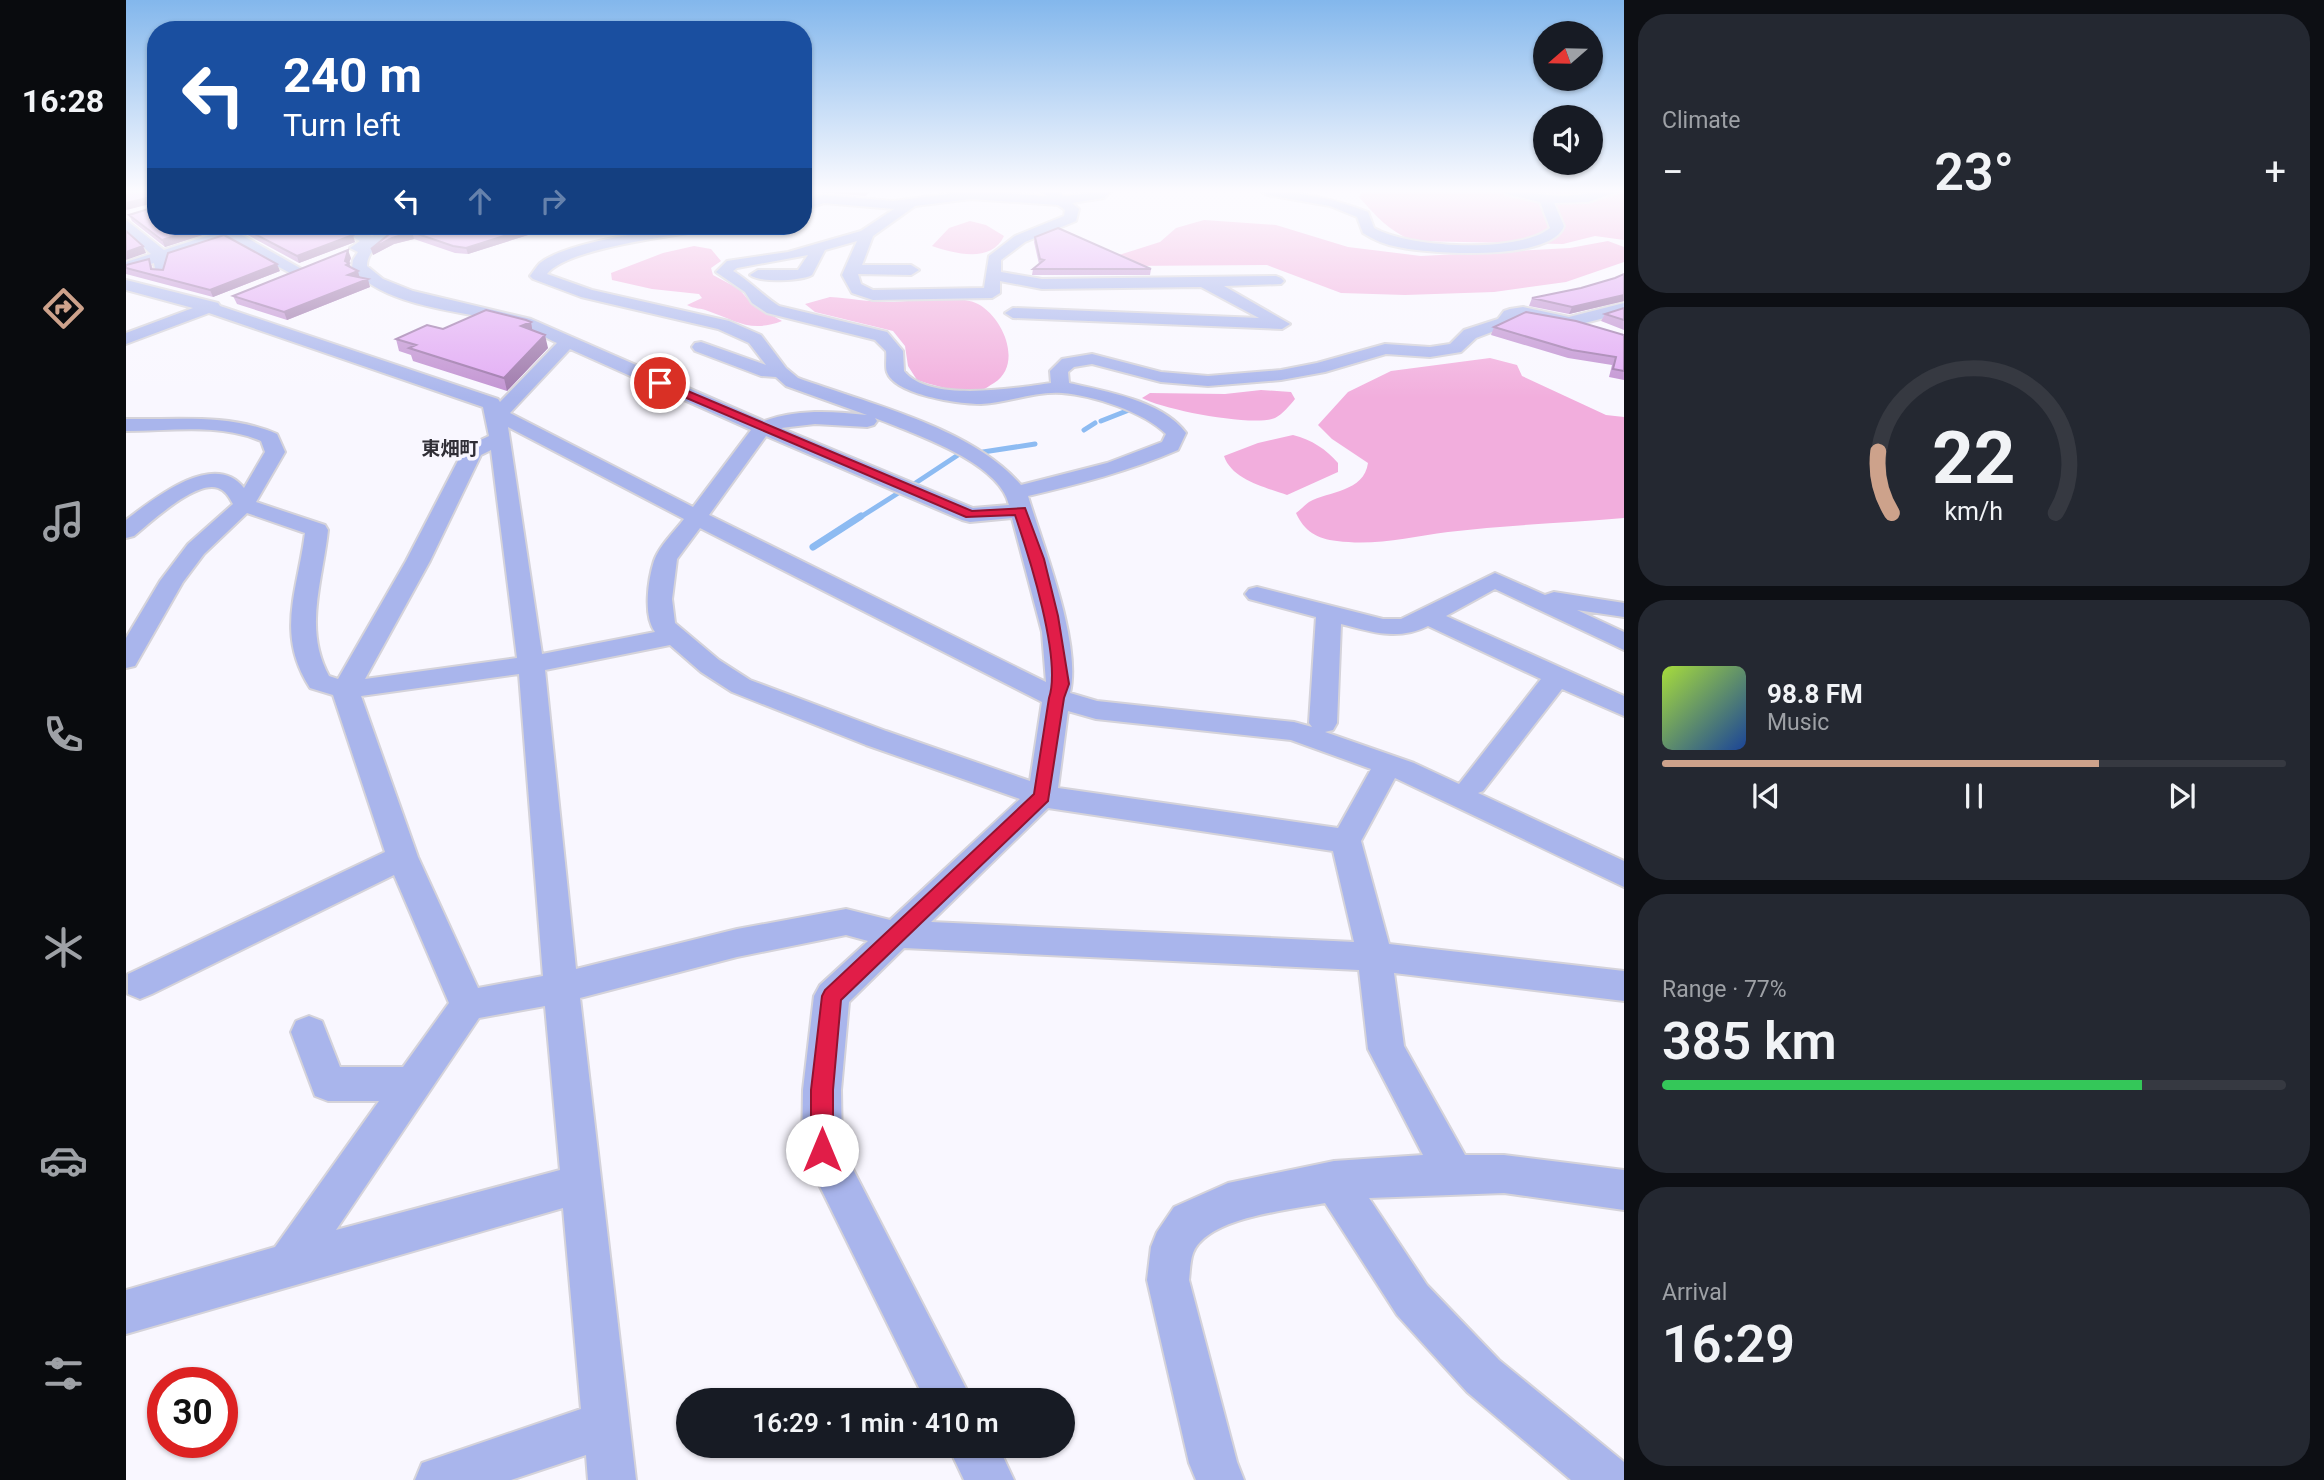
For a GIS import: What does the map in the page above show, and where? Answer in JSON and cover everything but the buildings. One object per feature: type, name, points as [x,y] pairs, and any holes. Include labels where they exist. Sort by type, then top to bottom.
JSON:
[{"type":"street","points":[[126,267],[149,260]]},
{"type":"street","points":[[160,294],[162,260]]},
{"type":"street","points":[[277,260],[297,271]]},
{"type":"street","points":[[360,260],[360,268],[379,282],[408,295],[525,322],[763,428],[970,515],[1018,501],[1171,446],[1175,433],[1165,422],[1112,398],[1060,387],[982,398],[958,397],[914,387],[901,379],[895,371],[897,352],[893,344],[881,335],[773,310],[758,299],[751,289],[726,275],[726,268],[733,264],[755,260]]},
{"type":"street","points":[[558,260],[542,268],[538,276],[587,294],[723,325],[755,339],[779,372],[792,382],[928,433],[982,459],[1003,475],[1018,501],[1037,559],[1051,616],[1059,691],[1042,796],[894,934],[832,996],[822,1090],[822,1150],[943,1388]]},
{"type":"street","points":[[856,260],[850,275],[853,286],[858,292],[873,295],[992,293],[994,260]]},
{"type":"street","points":[[852,269],[911,270]]},
{"type":"street","points":[[993,275],[1069,289],[1139,291],[1191,320]]},
{"type":"street","points":[[1042,284],[1276,281]]},
{"type":"street","points":[[1013,313],[1282,324],[1206,283]]},
{"type":"street","points":[[1042,284],[1045,315]]},
{"type":"street","points":[[126,285],[160,294],[221,302],[491,403],[500,420],[531,664],[561,988],[612,1480]]},
{"type":"street","points":[[126,339],[221,302]]},
{"type":"street","points":[[1574,321],[1620,311]]},
{"type":"street","points":[[1060,387],[1059,371],[1068,363],[1092,359],[1161,377],[1220,380],[1319,368],[1385,349],[1446,350],[1455,348],[1470,334],[1504,322],[1510,314],[1523,312],[1574,321],[1600,331]]},
{"type":"street","points":[[468,1005],[402,857],[345,690],[418,561],[473,451],[568,342]]},
{"type":"street","points":[[701,347],[767,372],[779,372]]},
{"type":"street","points":[[928,433],[843,417],[775,424],[763,428],[666,559],[660,599],[663,626],[710,666],[741,686],[876,738],[1042,796],[1346,841]]},
{"type":"street","points":[[500,420],[701,513],[1096,710],[1294,732],[1404,770],[1624,875]]},
{"type":"street","points":[[126,425],[229,426],[253,429],[270,438],[275,452],[244,505],[196,549],[172,581],[126,660]]},
{"type":"street","points":[[126,531],[187,486],[201,480],[215,478],[239,492],[244,505]]},
{"type":"street","points":[[244,505],[317,530],[315,557],[302,617],[305,653],[319,682],[345,690],[531,664],[676,636]]},
{"type":"street","points":[[1256,594],[1383,627],[1406,627],[1495,580],[1624,642]]},
{"type":"street","points":[[1521,593],[1624,610]]},
{"type":"street","points":[[1323,723],[1329,613]]},
{"type":"street","points":[[1427,616],[1624,707]]},
{"type":"street","points":[[1474,783],[1558,676]]},
{"type":"street","points":[[1059,691],[1323,723],[1474,783],[1624,856]]},
{"type":"street","points":[[1387,765],[1361,818],[1346,841],[1375,957],[1386,1049],[1454,1174]]},
{"type":"street","points":[[141,984],[402,857]]},
{"type":"street","points":[[288,1264],[468,1005],[561,988],[737,943],[846,922],[894,934],[1375,957],[1624,986]]},
{"type":"street","points":[[309,1032],[328,1084],[411,1084]]},
{"type":"street","points":[[1220,1480],[1213,1463],[1168,1280],[1172,1247],[1189,1222],[1228,1203],[1334,1181],[1504,1174],[1624,1189]]},
{"type":"street","points":[[1334,1181],[1412,1300],[1483,1376],[1608,1480]]},
{"type":"street","points":[[126,1312],[288,1264],[583,1183]]},
{"type":"street","points":[[439,1480],[607,1424]]},
{"type":"street","points":[[978,1458],[990,1480]]},
{"type":"shaded area","points":[[645,260],[720,260],[711,268],[713,275],[739,289],[752,304],[782,321],[761,326],[744,324],[687,305],[702,298],[699,294],[652,289],[612,280],[611,273]]},
{"type":"shaded area","points":[[1121,260],[1624,260],[1566,282],[1494,292],[1405,295],[1341,293],[1267,265],[1123,266]]},
{"type":"shaded area","points":[[830,297],[888,302],[959,299],[978,304],[996,320],[1007,342],[1009,354],[1003,375],[980,391],[973,392],[957,391],[917,380],[908,366],[905,346],[893,331],[815,312],[805,304]]},
{"type":"shaded area","points":[[1490,358],[1517,365],[1522,376],[1606,415],[1624,417],[1624,518],[1448,532],[1365,542],[1323,538],[1303,525],[1296,513],[1309,502],[1353,485],[1365,473],[1368,463],[1332,439],[1318,425],[1348,392],[1391,371]]},
{"type":"shaded area","points":[[1261,390],[1291,392],[1295,399],[1275,418],[1248,420],[1188,412],[1142,398],[1150,393],[1225,394]]},
{"type":"shaded area","points":[[1293,435],[1312,442],[1329,453],[1338,463],[1338,472],[1287,495],[1242,477],[1228,464],[1224,456],[1258,443]]},
{"type":"waterway","points":[[1101,421],[1129,410]]},
{"type":"waterway","points":[[1084,430],[1095,423]]},
{"type":"waterway","points":[[983,452],[1035,444]]},
{"type":"waterway","points":[[911,486],[961,453]]},
{"type":"waterway","points":[[859,518],[903,490]]},
{"type":"waterway","points":[[813,547],[861,516]]},
{"type":"district","name":"東畑町","points":[[450,448]]},
{"type":"route","points":[[660,383],[970,515],[1020,511],[1037,559],[1051,616],[1061,684],[1056,698],[1042,796],[832,996],[822,1090],[822,1150]]}]
